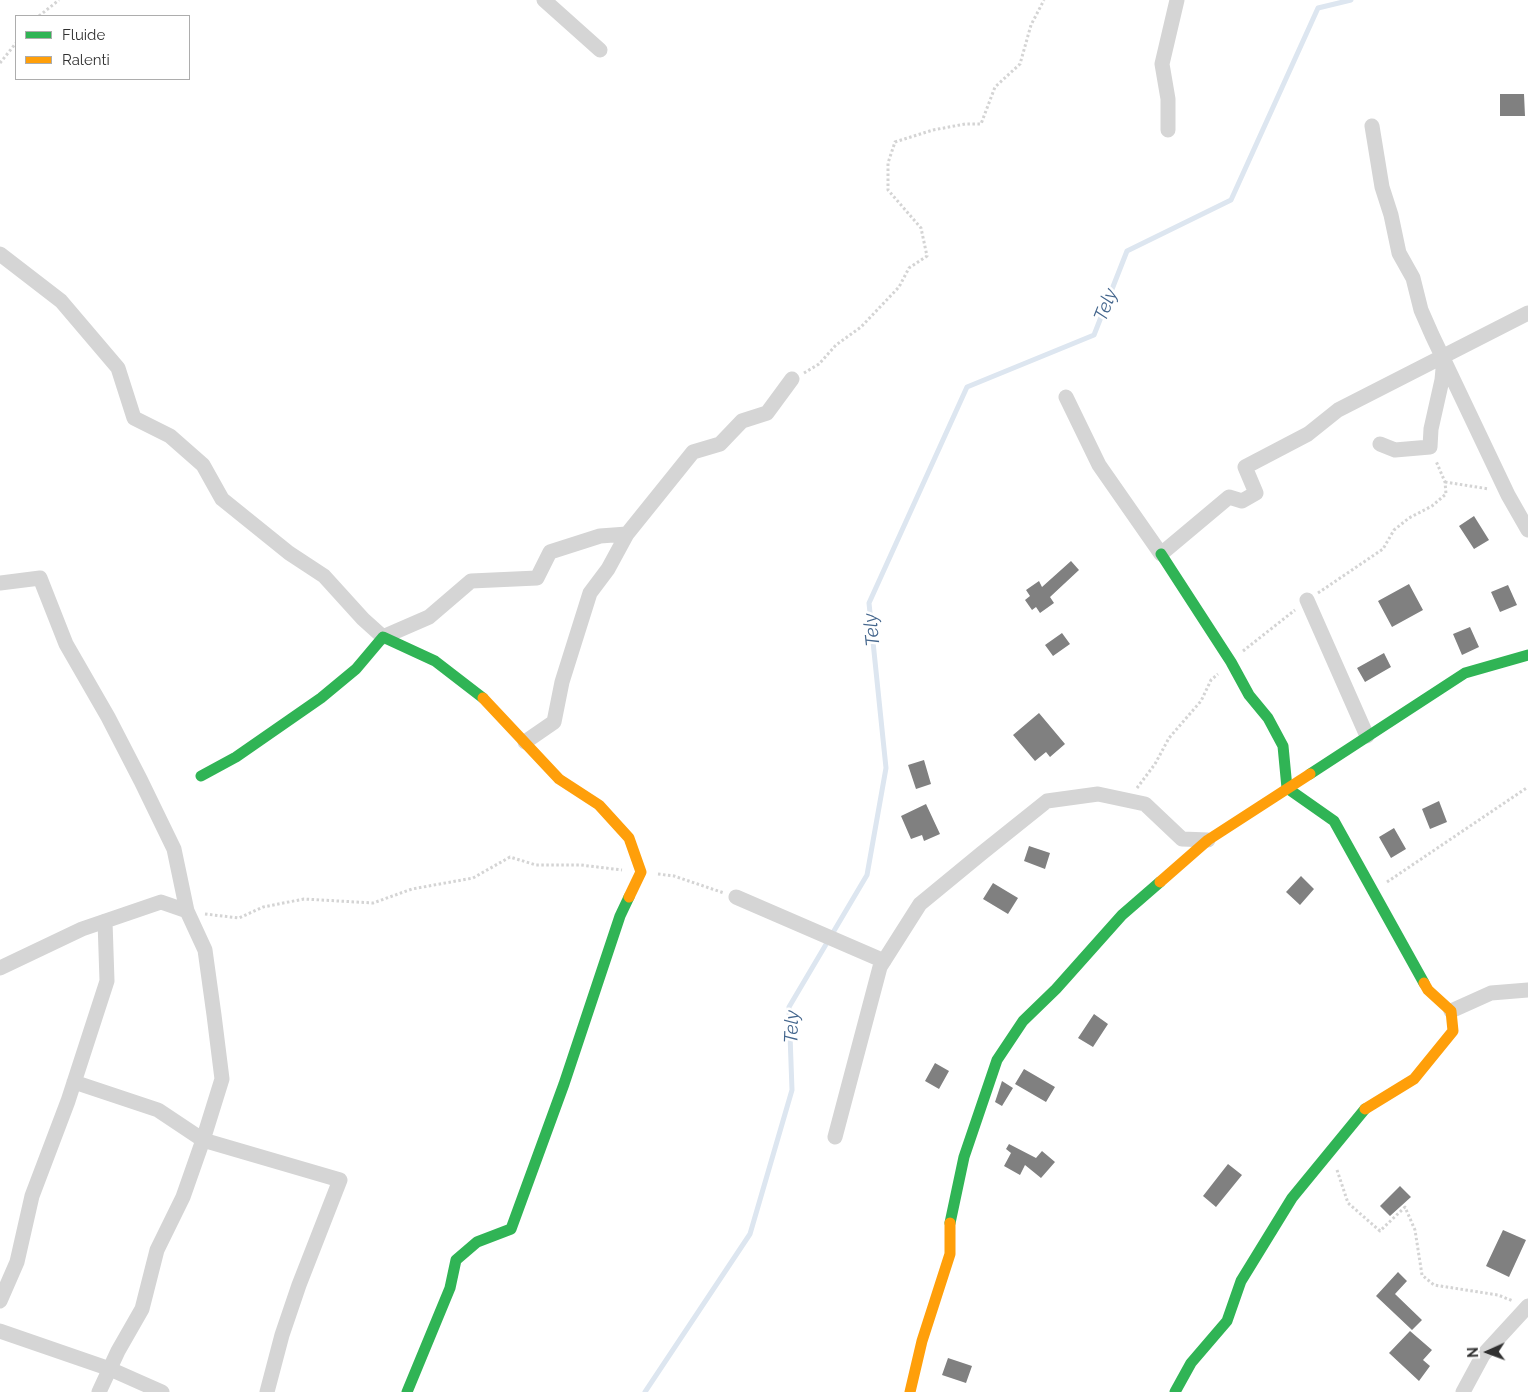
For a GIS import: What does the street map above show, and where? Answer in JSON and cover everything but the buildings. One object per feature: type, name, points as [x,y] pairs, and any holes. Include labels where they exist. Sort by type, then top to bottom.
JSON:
[{"type":"street","points":[[544,0],[600,50]]},
{"type":"street","points":[[1168,130],[1168,99],[1162,64],[1176,0]]},
{"type":"street","points":[[1372,126],[1382,187],[1391,215],[1399,253],[1413,278],[1421,310],[1508,495],[1528,530]]},
{"type":"street","points":[[0,254],[61,300],[118,368],[134,418],[170,436],[203,465],[222,499],[289,553],[324,576],[362,619],[383,637],[435,661],[482,697],[559,779],[599,805],[629,838],[642,872],[620,916],[564,1084],[511,1229],[478,1242],[456,1260],[450,1288],[407,1392]]},
{"type":"street","points":[[1161,554],[1229,497],[1242,501],[1256,493],[1245,467],[1308,434],[1338,410],[1528,313]]},
{"type":"street","points":[[1380,444],[1395,450],[1430,447],[1431,429],[1442,380],[1444,356]]},
{"type":"street","points":[[525,742],[554,722],[562,682],[590,593],[608,569],[627,534],[693,452],[720,444],[742,421],[767,413],[792,379]]},
{"type":"street","points":[[1066,396],[1099,465],[1161,554],[1231,662],[1249,695],[1268,718],[1283,746],[1287,788],[1334,821],[1428,990],[1451,1011],[1454,1031],[1414,1079],[1365,1109],[1292,1198],[1242,1281],[1228,1321],[1191,1363],[1175,1392]]},
{"type":"street","points":[[201,776],[236,757],[321,698],[356,669],[383,637],[429,617],[471,581],[537,578],[550,552],[600,536],[627,534]]},
{"type":"street","points":[[0,582],[40,578],[66,644],[108,717],[174,849],[187,911],[205,950],[222,1078],[183,1197],[157,1250],[142,1309],[99,1392]]},
{"type":"street","points":[[1307,600],[1367,736]]},
{"type":"street","points":[[910,1392],[922,1341],[950,1254],[950,1215],[964,1157],[997,1060],[1022,1020],[1056,988],[1122,915],[1208,840],[1465,673],[1528,655]]},
{"type":"street","points":[[834,1137],[880,967],[920,904],[1047,801],[1098,794],[1145,804],[1182,839],[1208,840]]},
{"type":"street","points":[[736,897],[884,961]]},
{"type":"street","points":[[0,968],[82,929],[161,902],[187,911]]},
{"type":"street","points":[[0,1301],[17,1262],[32,1196],[48,1159],[107,981],[106,921]]},
{"type":"street","points":[[1451,1011],[1491,993],[1528,990]]},
{"type":"street","points":[[74,1082],[158,1110],[203,1140],[340,1180],[318,1232],[296,1293],[282,1335],[267,1392]]},
{"type":"street","points":[[1463,1392],[1483,1355],[1524,1310]]},
{"type":"street","points":[[0,1331],[110,1369],[162,1392]]},
{"type":"path","points":[[40,15],[59,0]]},
{"type":"path","points":[[792,379],[819,364],[836,345],[860,327],[899,287],[909,268],[927,256],[921,228],[888,190],[888,163],[895,142],[933,130],[965,124],[981,124],[995,88],[1020,64],[1031,25],[1044,0]]},
{"type":"path","points":[[0,63],[15,44]]},
{"type":"path","points":[[1128,800],[1155,764],[1169,738],[1201,701],[1211,680],[1307,600],[1383,549],[1394,530],[1409,518],[1432,506],[1446,494],[1445,482],[1430,447]]},
{"type":"path","points":[[1445,482],[1492,489],[1508,495]]},
{"type":"path","points":[[1372,892],[1528,788]]},
{"type":"path","points":[[187,911],[239,918],[263,907],[304,899],[373,903],[412,889],[473,878],[510,858],[536,865],[581,865],[674,876],[736,897]]},
{"type":"path","points":[[1326,1157],[1336,1169],[1348,1202],[1380,1231],[1405,1208],[1415,1230],[1422,1276],[1434,1285],[1498,1295],[1510,1299],[1524,1310]]},
{"type":"waterway","name":"Tely","points":[[645,1392],[750,1234],[792,1090],[789,1007],[867,875],[886,768],[869,603],[967,387],[1094,335],[1127,251],[1231,200],[1318,8],[1351,0]]},
{"type":"traffic: fast","points":[[1161,554],[1231,662],[1249,695],[1268,718],[1283,746],[1287,788],[1334,821],[1424,983]]},
{"type":"traffic: fast","points":[[201,776],[236,757],[321,698],[356,669],[383,637],[435,661],[483,698]]},
{"type":"traffic: fast","points":[[1310,774],[1465,673],[1528,655]]},
{"type":"traffic: fast","points":[[950,1223],[964,1157],[997,1060],[1023,1021],[1056,989],[1122,915],[1160,882]]},
{"type":"traffic: fast","points":[[407,1392],[450,1288],[456,1260],[477,1242],[511,1229],[564,1084],[620,916],[629,897]]},
{"type":"traffic: fast","points":[[1175,1392],[1191,1363],[1227,1321],[1241,1281],[1292,1198],[1365,1109]]},
{"type":"traffic: slow","points":[[483,698],[559,779],[599,805],[629,838],[641,872],[629,897]]},
{"type":"traffic: slow","points":[[1160,882],[1208,840],[1310,774]]},
{"type":"traffic: slow","points":[[1365,1109],[1414,1079],[1453,1031],[1451,1011],[1428,990],[1424,983]]},
{"type":"traffic: slow","points":[[910,1392],[922,1341],[950,1254],[950,1223]]}]
